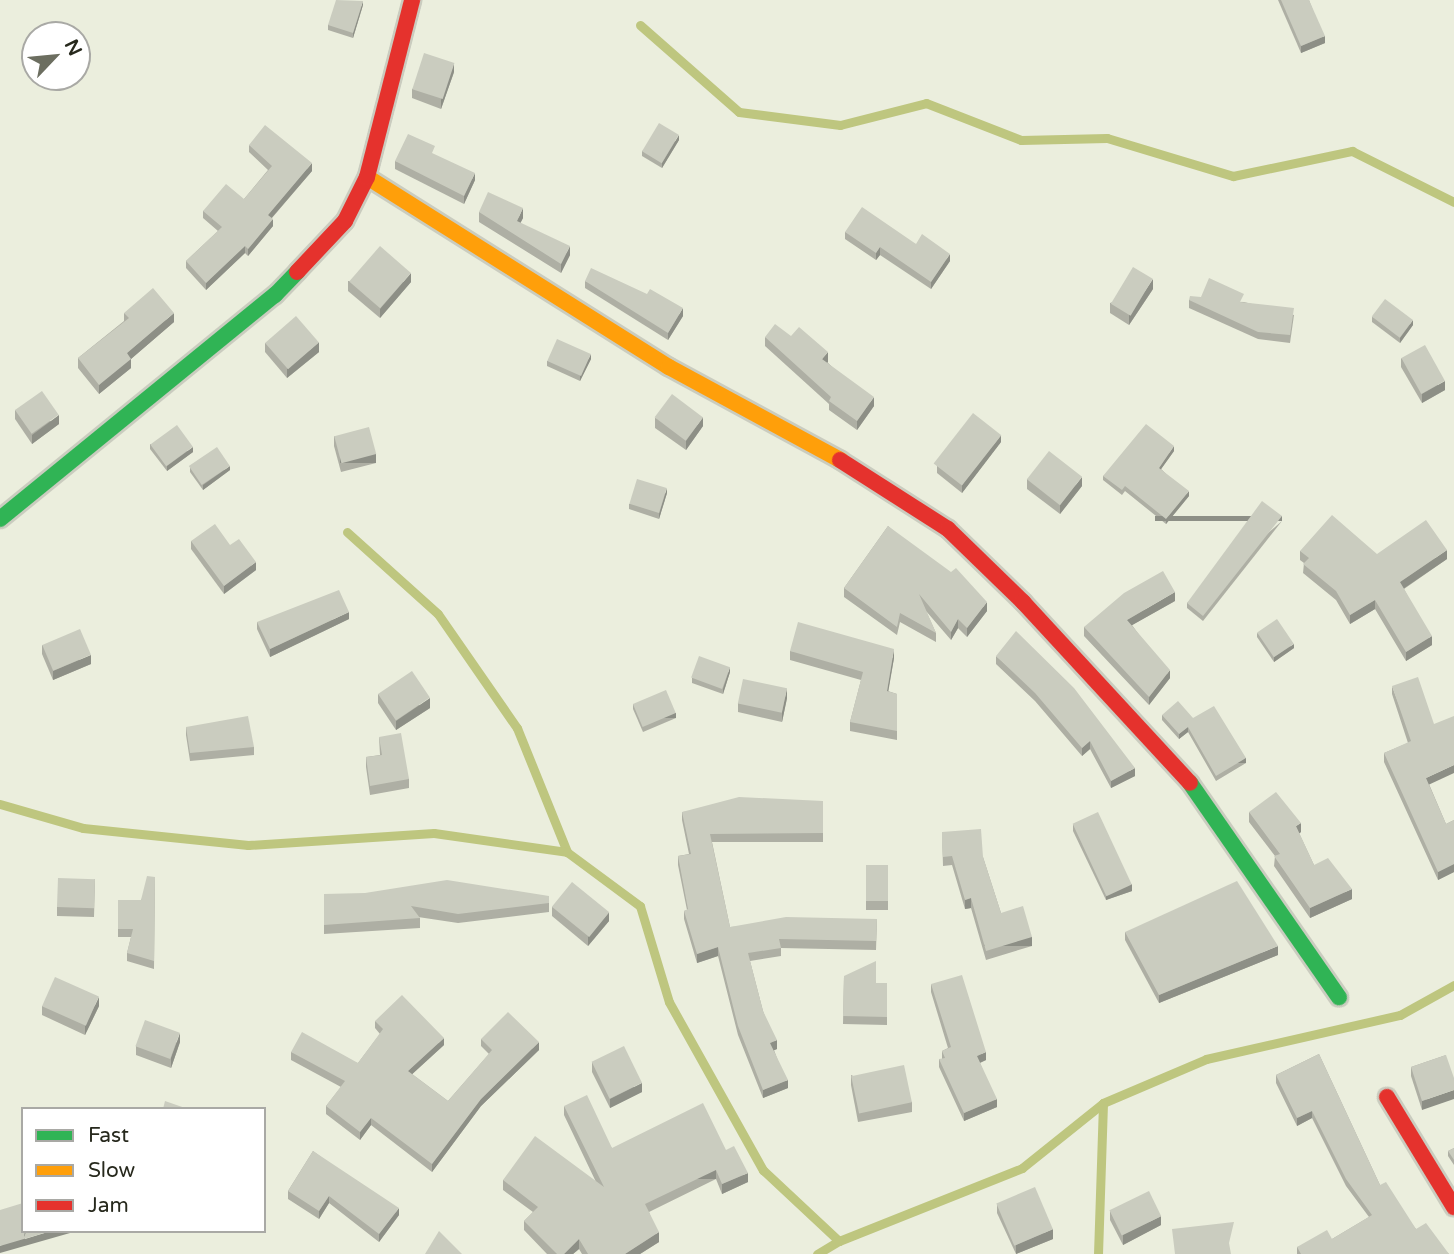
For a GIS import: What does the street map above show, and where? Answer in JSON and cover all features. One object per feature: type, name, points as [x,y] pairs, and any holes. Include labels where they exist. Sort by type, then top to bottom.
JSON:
[{"type":"street","points":[[0,519],[275,295],[345,221],[367,177],[412,0]]},
{"type":"street","points":[[367,177],[669,367],[843,462],[948,529],[1023,603],[1191,784],[1339,998]]},
{"type":"street","points":[[1387,1097],[1454,1207]]},
{"type":"building","points":[[336,0],[363,1],[353,33],[328,25]]},
{"type":"building","points":[[1281,0],[1309,0],[1325,36],[1301,46]]},
{"type":"building","points":[[424,53],[454,63],[443,99],[412,89]]},
{"type":"building","points":[[659,123],[679,135],[662,163],[642,151]]},
{"type":"building","points":[[265,125],[312,163],[268,215],[273,219],[248,249],[245,246],[206,283],[186,261],[222,227],[203,211],[226,184],[244,199],[272,166],[249,145]]},
{"type":"building","points":[[408,134],[435,146],[432,153],[475,173],[464,196],[395,161]]},
{"type":"building","points":[[488,192],[523,208],[517,221],[570,246],[561,264],[479,212]]},
{"type":"building","points":[[862,207],[916,244],[922,234],[950,254],[931,282],[880,247],[876,253],[845,232]]},
{"type":"building","points":[[380,246],[411,273],[380,308],[349,281]]},
{"type":"building","points":[[1133,267],[1153,279],[1131,316],[1111,304]]},
{"type":"building","points":[[591,268],[647,294],[650,289],[683,308],[668,333],[585,281]]},
{"type":"building","points":[[1209,278],[1244,294],[1240,302],[1294,308],[1290,335],[1258,332],[1189,300],[1190,296],[1201,297]]},
{"type":"building","points":[[153,288],[174,313],[127,353],[131,359],[99,385],[78,358],[129,318],[124,313]]},
{"type":"building","points":[[1385,299],[1413,320],[1400,338],[1372,317]]},
{"type":"building","points":[[296,316],[319,342],[288,369],[265,343]]},
{"type":"building","points":[[775,324],[791,336],[799,327],[828,352],[822,359],[874,397],[857,421],[829,401],[831,397],[765,337]]},
{"type":"building","points":[[557,339],[591,354],[581,376],[547,361]]},
{"type":"building","points":[[1425,345],[1445,381],[1421,394],[1401,358]]},
{"type":"building","points":[[42,391],[59,415],[32,434],[15,410]]},
{"type":"building","points":[[672,394],[703,417],[686,441],[655,417]]},
{"type":"building","points":[[973,413],[1001,435],[962,486],[934,463]]},
{"type":"building","points":[[1146,424],[1174,446],[1159,468],[1189,491],[1166,519],[1125,486],[1122,490],[1103,476]]},
{"type":"building","points":[[177,425],[193,447],[166,466],[150,444]]},
{"type":"building","points":[[369,427],[376,454],[341,463],[334,436]]},
{"type":"building","points":[[217,447],[230,466],[202,485],[189,466]]},
{"type":"building","points":[[1049,451],[1082,477],[1060,505],[1027,479]]},
{"type":"building","points":[[637,479],[667,488],[659,513],[629,504]]},
{"type":"building","points":[[1262,501],[1282,516],[1203,616],[1187,603]]},
{"type":"building","points":[[1332,515],[1377,554],[1426,520],[1447,550],[1400,582],[1432,636],[1406,652],[1375,600],[1350,615],[1336,591],[1303,564],[1309,558],[1300,551]]},
{"type":"building","points":[[215,524],[230,545],[239,539],[256,562],[224,586],[191,541]]},
{"type":"building","points":[[888,526],[951,572],[956,568],[987,602],[967,628],[958,619],[951,632],[919,594],[936,633],[900,613],[897,627],[844,588]]},
{"type":"building","points":[[1163,571],[1175,592],[1127,620],[1170,670],[1149,697],[1084,627],[1124,593]]},
{"type":"building","points":[[339,590],[349,612],[270,649],[257,622]]},
{"type":"building","points":[[1277,619],[1294,644],[1274,657],[1257,632]]},
{"type":"building","points":[[798,622],[894,649],[887,691],[897,694],[897,731],[850,722],[863,672],[790,651]]},
{"type":"building","points":[[80,629],[91,655],[53,671],[42,645]]},
{"type":"building","points":[[1016,631],[1074,688],[1135,768],[1111,781],[1090,741],[1082,748],[1035,693],[996,656]]},
{"type":"building","points":[[699,656],[730,667],[722,689],[691,678]]},
{"type":"building","points":[[412,671],[430,698],[396,720],[378,694]]},
{"type":"building","points":[[1418,677],[1434,724],[1454,716],[1454,765],[1426,778],[1446,824],[1454,820],[1454,864],[1438,872],[1384,753],[1411,741],[1392,686]]},
{"type":"building","points":[[743,679],[787,688],[782,713],[738,703]]},
{"type":"building","points":[[666,690],[676,713],[643,727],[633,704]]},
{"type":"building","points":[[1178,701],[1193,718],[1214,706],[1246,758],[1216,776],[1188,727],[1179,734],[1162,715]]},
{"type":"building","points":[[248,716],[254,747],[190,753],[186,727]]},
{"type":"building","points":[[401,733],[409,779],[370,786],[366,757],[382,755],[379,737]]},
{"type":"building","points":[[1276,792],[1301,823],[1296,826],[1314,865],[1328,858],[1352,889],[1310,908],[1274,856],[1280,854],[1249,812]]},
{"type":"building","points":[[739,797],[823,801],[823,833],[710,834],[730,927],[786,917],[877,919],[876,941],[779,939],[781,948],[748,953],[763,1011],[777,1040],[770,1043],[788,1080],[763,1090],[738,1026],[718,947],[697,954],[684,911],[688,909],[678,856],[691,854],[682,812]]},
{"type":"building","points":[[1098,812],[1132,885],[1106,896],[1073,824]]},
{"type":"building","points":[[981,829],[983,857],[1001,913],[1023,906],[1032,937],[986,951],[971,898],[965,900],[952,856],[943,857],[942,843],[942,832]]},
{"type":"building","points":[[866,865],[888,865],[888,901],[866,901]]},
{"type":"building","points":[[147,876],[155,877],[154,961],[127,953],[133,929],[118,929],[118,900],[141,900]]},
{"type":"building","points":[[58,878],[95,879],[94,908],[57,907]]},
{"type":"building","points":[[447,880],[549,896],[549,903],[458,914],[411,906],[420,918],[324,925],[324,894],[365,893]]},
{"type":"building","points":[[1237,881],[1278,946],[1159,995],[1125,932]]},
{"type":"building","points":[[572,882],[609,912],[589,937],[552,907]]},
{"type":"building","points":[[876,961],[876,983],[887,983],[887,1017],[843,1016],[844,976]]},
{"type":"building","points":[[962,975],[986,1052],[977,1056],[997,1099],[964,1113],[939,1059],[945,1058],[942,1051],[951,1047],[931,984]]},
{"type":"building","points":[[55,977],[99,997],[86,1026],[42,1006]]},
{"type":"building","points":[[402,995],[444,1038],[408,1071],[448,1101],[492,1050],[481,1039],[508,1012],[539,1042],[481,1099],[432,1164],[371,1118],[360,1132],[326,1106],[345,1081],[291,1052],[302,1032],[358,1063],[383,1029],[375,1021]]},
{"type":"building","points":[[145,1020],[180,1033],[170,1059],[135,1046]]},
{"type":"building","points":[[624,1046],[642,1083],[610,1099],[592,1062]]},
{"type":"building","points":[[1319,1054],[1380,1185],[1386,1182],[1416,1229],[1426,1223],[1449,1254],[1301,1254],[1297,1247],[1327,1230],[1332,1239],[1372,1215],[1346,1179],[1312,1111],[1297,1118],[1276,1075]]},
{"type":"building","points":[[1446,1055],[1454,1078],[1454,1090],[1422,1101],[1411,1067]]},
{"type":"building","points":[[904,1065],[912,1102],[859,1113],[851,1076]]},
{"type":"building","points":[[587,1095],[612,1148],[703,1103],[726,1150],[734,1146],[748,1173],[722,1184],[716,1170],[645,1204],[659,1232],[625,1254],[588,1254],[579,1239],[564,1254],[557,1254],[524,1221],[538,1207],[503,1180],[535,1136],[604,1187],[564,1106]]},
{"type":"building","points":[[165,1101],[182,1107],[164,1107]]},
{"type":"building","points":[[1454,1148],[1454,1160],[1448,1151]]},
{"type":"building","points":[[313,1151],[399,1208],[379,1234],[329,1196],[319,1211],[288,1191]]},
{"type":"building","points":[[1035,1187],[1053,1229],[1014,1246],[996,1203]]},
{"type":"building","points":[[1149,1191],[1161,1216],[1122,1235],[1109,1210]]},
{"type":"building","points":[[21,1204],[21,1233],[25,1233],[24,1237],[26,1233],[44,1233],[0,1246],[0,1210]]},
{"type":"building","points":[[1234,1222],[1229,1243],[1231,1254],[1175,1254],[1172,1229]]},
{"type":"building","points":[[439,1231],[462,1254],[425,1254]]},
{"type":"waterway","points":[[640,25],[739,112],[840,125],[926,103],[1021,140],[1107,138],[1233,176],[1352,151],[1454,202]]},
{"type":"waterway","points":[[347,532],[438,614],[517,728],[567,852]]},
{"type":"waterway","points":[[0,804],[83,828],[248,845],[434,833],[567,852],[640,906],[669,1002],[763,1170],[839,1241]]},
{"type":"waterway","points":[[817,1254],[839,1241],[1022,1168],[1103,1103],[1206,1059],[1400,1015],[1454,985]]},
{"type":"waterway","points":[[1098,1254],[1103,1103]]},
{"type":"traffic: fast","points":[[0,519],[275,295],[297,272]]},
{"type":"traffic: fast","points":[[1190,783],[1339,997]]},
{"type":"traffic: slow","points":[[367,177],[669,367],[840,460]]},
{"type":"traffic: jam","points":[[297,272],[345,221],[367,177],[412,0]]},
{"type":"traffic: jam","points":[[840,460],[948,529],[1023,602],[1190,783]]},
{"type":"traffic: jam","points":[[1387,1097],[1454,1207]]}]
